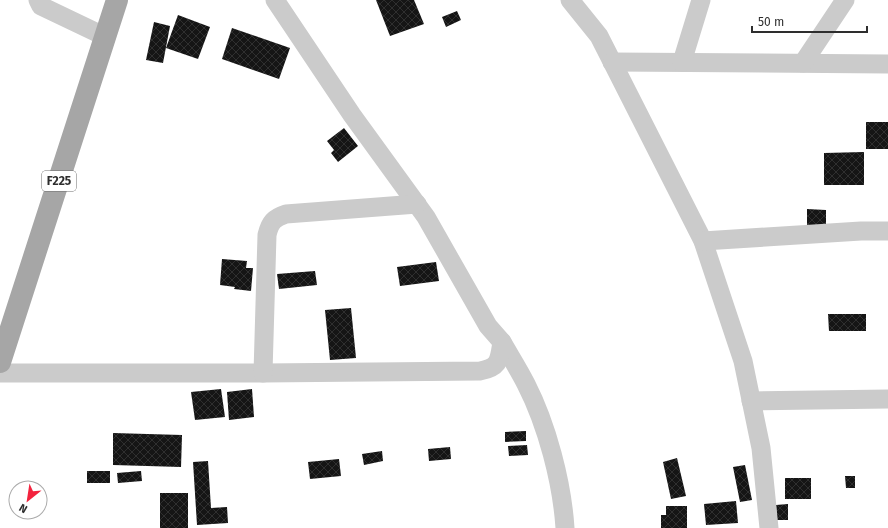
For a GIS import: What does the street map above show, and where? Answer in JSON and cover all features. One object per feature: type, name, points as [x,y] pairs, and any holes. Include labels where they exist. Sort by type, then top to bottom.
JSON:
[{"type":"main road","name":"F225","points":[[0,362],[118,0]]},
{"type":"street","points":[[38,0],[41,6],[106,37]]},
{"type":"street","points":[[275,0],[352,115],[426,216],[488,326],[502,342],[527,385],[542,421],[556,470],[565,528]]},
{"type":"street","points":[[570,0],[599,36],[703,241],[743,361],[761,448],[769,528]]},
{"type":"street","points":[[682,62],[701,0]]},
{"type":"street","points":[[803,63],[845,0]]},
{"type":"street","points":[[612,62],[888,64]]},
{"type":"street","points":[[263,373],[267,235],[269,224],[276,218],[286,214],[417,204]]},
{"type":"street","points":[[703,241],[861,231],[888,232]]},
{"type":"street","points":[[0,372],[263,373],[480,371],[491,369],[499,361],[502,342]]},
{"type":"street","points":[[751,401],[888,399]]},
{"type":"building","points":[[376,0],[414,0],[424,24],[390,36]]},
{"type":"building","points":[[457,11],[461,20],[446,27],[442,17]]},
{"type":"building","points":[[178,15],[210,27],[198,59],[166,48]]},
{"type":"building","points":[[154,22],[170,26],[163,63],[146,60]]},
{"type":"building","points":[[232,28],[290,48],[279,79],[222,59]]},
{"type":"building","points":[[866,122],[888,122],[888,149],[866,149]]},
{"type":"building","points":[[344,128],[358,146],[338,162],[331,153],[334,150],[327,141]]},
{"type":"building","points":[[864,152],[864,185],[824,185],[824,153]]},
{"type":"building","points":[[807,209],[826,210],[826,227],[807,226]]},
{"type":"building","points":[[222,259],[247,261],[246,268],[253,268],[251,291],[234,289],[235,287],[220,285]]},
{"type":"building","points":[[436,262],[439,281],[400,286],[397,267]]},
{"type":"building","points":[[315,271],[317,285],[279,289],[277,274]]},
{"type":"building","points":[[351,308],[356,358],[330,360],[325,310]]},
{"type":"building","points":[[828,314],[866,314],[866,331],[829,331]]},
{"type":"building","points":[[221,389],[225,417],[195,420],[191,392]]},
{"type":"building","points":[[252,389],[254,417],[229,420],[227,392]]},
{"type":"building","points":[[526,431],[526,441],[505,442],[505,432]]},
{"type":"building","points":[[113,433],[182,435],[181,467],[113,465]]},
{"type":"building","points":[[527,445],[528,455],[509,456],[508,446]]},
{"type":"building","points":[[450,447],[451,459],[429,461],[428,449]]},
{"type":"building","points":[[382,451],[383,461],[364,465],[362,454]]},
{"type":"building","points":[[677,458],[686,496],[671,499],[663,462]]},
{"type":"building","points":[[339,459],[341,476],[310,479],[308,462]]},
{"type":"building","points":[[208,461],[211,508],[227,507],[228,523],[197,525],[193,462]]},
{"type":"building","points":[[745,465],[752,500],[740,502],[733,467]]},
{"type":"building","points":[[87,471],[110,471],[110,483],[87,483]]},
{"type":"building","points":[[141,471],[142,481],[118,483],[117,473]]},
{"type":"building","points":[[845,476],[855,476],[855,488],[846,488]]},
{"type":"building","points":[[785,478],[811,478],[811,499],[785,499]]},
{"type":"building","points":[[160,493],[188,493],[188,528],[160,528]]},
{"type":"building","points":[[736,501],[738,523],[706,525],[704,504]]},
{"type":"building","points":[[788,504],[788,520],[777,520],[776,505]]},
{"type":"building","points":[[666,506],[687,506],[687,528],[661,528],[661,515],[666,515]]}]
